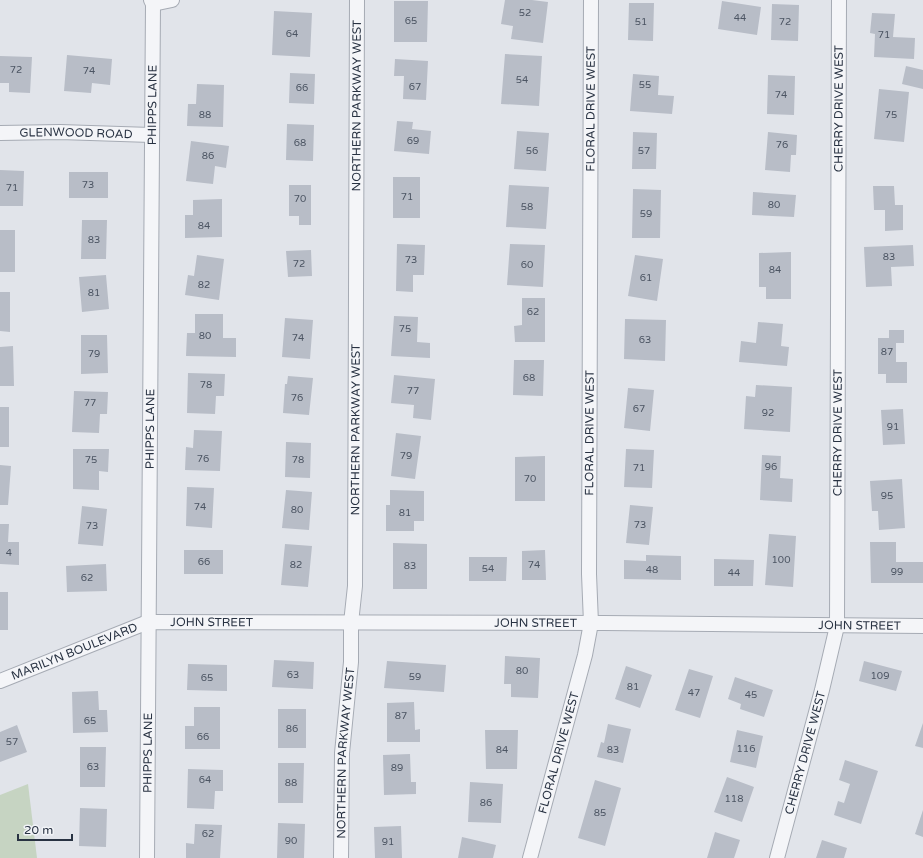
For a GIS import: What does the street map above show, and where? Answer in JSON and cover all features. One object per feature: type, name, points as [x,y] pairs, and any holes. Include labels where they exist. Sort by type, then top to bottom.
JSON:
[{"type":"street","points":[[152,2],[172,0]]},
{"type":"street","name":"NORTHERN PARKWAY WEST","points":[[341,858],[342,753],[351,662],[351,623],[354,586],[357,0]]},
{"type":"street","name":"FLORAL DRIVE WEST","points":[[530,858],[585,656],[592,623],[589,558],[592,0]]},
{"type":"street","name":"CHERRY DRIVE WEST","points":[[777,858],[822,690],[837,626],[838,0]]},
{"type":"street","name":"PHIPPS LANE","points":[[148,858],[152,2]]},
{"type":"street","name":"GLENWOOD ROAD","points":[[0,133],[60,132],[151,135]]},
{"type":"street","name":"JOHN STREET","points":[[148,622],[592,623],[923,626]]},
{"type":"street","name":"MARILYN BOULEVARD","points":[[0,680],[148,622]]},
{"type":"green space","points":[[28,784],[37,858],[0,858],[0,795]]},
{"type":"building","points":[[505,0],[532,0],[548,2],[543,43],[511,39],[513,26],[501,24]]},
{"type":"building","points":[[394,1],[428,1],[427,42],[394,42]]},
{"type":"building","points":[[722,1],[761,7],[757,35],[718,29]]},
{"type":"building","points":[[629,3],[654,3],[653,41],[628,40]]},
{"type":"building","points":[[772,4],[799,5],[798,41],[771,40]]},
{"type":"building","points":[[274,11],[312,13],[310,57],[272,55]]},
{"type":"building","points":[[872,13],[895,14],[893,37],[915,38],[914,59],[874,57],[875,34],[870,33]]},
{"type":"building","points":[[505,54],[542,56],[539,106],[501,104]]},
{"type":"building","points":[[67,55],[112,59],[110,85],[92,83],[91,93],[64,91]]},
{"type":"building","points":[[0,56],[32,57],[30,93],[9,92],[9,83],[0,83]]},
{"type":"building","points":[[395,59],[428,61],[426,100],[403,99],[404,76],[394,76]]},
{"type":"building","points":[[906,66],[923,70],[923,89],[902,84]]},
{"type":"building","points":[[290,73],[315,74],[314,104],[289,103]]},
{"type":"building","points":[[633,74],[659,76],[658,95],[674,96],[672,114],[630,111]]},
{"type":"building","points":[[768,75],[795,76],[794,115],[767,114]]},
{"type":"building","points":[[197,84],[224,85],[223,127],[187,126],[188,104],[196,104]]},
{"type":"building","points":[[879,89],[909,92],[904,142],[874,139]]},
{"type":"building","points":[[397,121],[413,122],[412,129],[431,131],[429,154],[394,151]]},
{"type":"building","points":[[287,124],[314,125],[313,161],[286,160]]},
{"type":"building","points":[[517,131],[549,133],[546,171],[514,169]]},
{"type":"building","points":[[633,132],[657,133],[656,169],[632,169]]},
{"type":"building","points":[[768,132],[797,135],[796,155],[791,155],[790,172],[765,170]]},
{"type":"building","points":[[191,141],[229,146],[226,168],[215,166],[213,184],[186,181]]},
{"type":"building","points":[[0,170],[24,171],[23,206],[0,206]]},
{"type":"building","points":[[69,172],[108,172],[108,198],[69,198]]},
{"type":"building","points":[[393,177],[420,177],[420,218],[393,218]]},
{"type":"building","points":[[289,185],[311,185],[311,225],[299,225],[299,216],[289,216]]},
{"type":"building","points":[[509,185],[549,187],[546,229],[506,227]]},
{"type":"building","points":[[873,186],[894,186],[895,205],[903,205],[903,230],[885,231],[885,210],[874,210]]},
{"type":"building","points":[[633,189],[661,190],[660,238],[632,238]]},
{"type":"building","points":[[753,192],[796,195],[794,217],[752,215]]},
{"type":"building","points":[[222,199],[222,237],[185,238],[185,215],[193,215],[193,200]]},
{"type":"building","points":[[82,220],[107,220],[106,259],[81,259]]},
{"type":"building","points":[[0,230],[15,230],[15,272],[0,272]]},
{"type":"building","points":[[397,244],[425,245],[424,275],[413,275],[413,292],[396,291]]},
{"type":"building","points":[[510,244],[545,245],[543,287],[507,285]]},
{"type":"building","points":[[913,245],[914,266],[891,267],[892,286],[866,287],[864,247]]},
{"type":"building","points":[[311,250],[312,276],[288,277],[286,251]]},
{"type":"building","points":[[791,252],[791,299],[766,299],[766,287],[759,287],[759,253]]},
{"type":"building","points":[[197,255],[224,259],[219,300],[185,295],[188,275],[194,276]]},
{"type":"building","points":[[635,255],[663,259],[657,301],[628,296]]},
{"type":"building","points":[[106,275],[109,309],[82,312],[79,277]]},
{"type":"building","points":[[0,292],[10,292],[10,332],[0,331]]},
{"type":"building","points":[[522,298],[545,298],[545,342],[515,342],[514,326],[522,325]]},
{"type":"building","points":[[195,314],[223,314],[223,338],[236,338],[236,357],[186,356],[187,333],[195,333]]},
{"type":"building","points":[[394,316],[418,317],[417,342],[430,343],[430,358],[391,356]]},
{"type":"building","points":[[285,318],[313,320],[310,359],[282,357]]},
{"type":"building","points":[[625,319],[666,320],[665,361],[624,359]]},
{"type":"building","points":[[758,322],[783,324],[781,346],[789,347],[787,366],[739,362],[741,341],[756,343]]},
{"type":"building","points":[[889,330],[904,330],[904,343],[896,343],[896,362],[907,362],[907,383],[886,383],[886,374],[878,374],[878,338],[889,338]]},
{"type":"building","points":[[81,335],[107,335],[108,373],[81,374]]},
{"type":"building","points":[[13,346],[14,386],[0,386],[0,347]]},
{"type":"building","points":[[514,360],[544,360],[543,396],[513,395]]},
{"type":"building","points":[[188,373],[225,374],[224,396],[216,396],[215,414],[187,413]]},
{"type":"building","points":[[394,375],[435,379],[431,420],[413,418],[414,405],[391,403]]},
{"type":"building","points":[[288,376],[313,378],[309,415],[283,413],[285,384],[287,384]]},
{"type":"building","points":[[756,385],[792,387],[790,432],[744,429],[746,396],[755,397]]},
{"type":"building","points":[[628,388],[654,390],[650,431],[624,428]]},
{"type":"building","points":[[74,391],[108,392],[107,414],[100,414],[99,433],[72,432]]},
{"type":"building","points":[[0,407],[9,407],[9,447],[0,447]]},
{"type":"building","points":[[903,409],[905,444],[883,445],[881,410]]},
{"type":"building","points":[[194,430],[222,431],[220,471],[185,470],[186,447],[193,448]]},
{"type":"building","points":[[396,433],[421,436],[415,479],[391,476]]},
{"type":"building","points":[[286,442],[311,443],[310,478],[285,477]]},
{"type":"building","points":[[73,449],[109,449],[108,472],[99,471],[99,490],[73,489]]},
{"type":"building","points":[[626,449],[654,450],[652,488],[624,487]]},
{"type":"building","points":[[762,455],[781,456],[780,478],[793,479],[792,502],[760,500]]},
{"type":"building","points":[[545,456],[545,501],[515,501],[515,457]]},
{"type":"building","points":[[0,465],[11,466],[8,505],[0,505]]},
{"type":"building","points":[[902,479],[905,528],[879,530],[878,511],[872,511],[870,481]]},
{"type":"building","points":[[187,487],[214,488],[212,528],[186,526]]},
{"type":"building","points":[[286,490],[312,492],[309,530],[282,528]]},
{"type":"building","points":[[390,490],[424,491],[424,521],[414,521],[414,531],[386,531],[386,505],[390,505]]},
{"type":"building","points":[[630,505],[653,507],[649,545],[626,543]]},
{"type":"building","points":[[82,506],[107,509],[103,546],[78,544]]},
{"type":"building","points":[[0,524],[9,524],[8,542],[19,542],[19,565],[0,564]]},
{"type":"building","points":[[769,534],[796,536],[793,587],[765,585]]},
{"type":"building","points":[[870,542],[896,542],[896,562],[923,562],[923,583],[871,583]]},
{"type":"building","points":[[393,543],[427,544],[427,589],[393,589]]},
{"type":"building","points":[[285,544],[312,546],[308,587],[281,585]]},
{"type":"building","points":[[184,550],[223,550],[223,574],[184,574]]},
{"type":"building","points":[[545,550],[546,580],[522,580],[522,551]]},
{"type":"building","points":[[646,555],[681,556],[681,580],[624,579],[624,560],[646,561]]},
{"type":"building","points":[[469,557],[507,557],[506,581],[469,581]]},
{"type":"building","points":[[714,559],[754,560],[753,586],[714,586]]},
{"type":"building","points":[[106,564],[107,591],[67,592],[66,566]]},
{"type":"building","points":[[0,592],[8,592],[8,630],[0,630]]},
{"type":"building","points":[[505,656],[540,658],[538,698],[511,697],[511,684],[504,684]]},
{"type":"building","points":[[274,660],[314,662],[313,689],[272,687]]},
{"type":"building","points":[[387,661],[446,665],[444,692],[384,688]]},
{"type":"building","points":[[864,661],[902,671],[896,691],[859,681]]},
{"type":"building","points":[[188,664],[227,665],[227,691],[187,690]]},
{"type":"building","points":[[626,666],[652,675],[640,708],[615,699]]},
{"type":"building","points":[[689,669],[713,676],[700,718],[675,710]]},
{"type":"building","points":[[735,677],[773,690],[764,717],[740,709],[741,704],[728,699]]},
{"type":"building","points":[[98,691],[99,710],[107,710],[108,732],[73,733],[72,692]]},
{"type":"building","points":[[414,702],[415,730],[420,729],[420,742],[387,742],[387,703]]},
{"type":"building","points":[[194,707],[220,707],[220,749],[185,749],[185,726],[194,726]]},
{"type":"building","points":[[278,709],[306,709],[306,748],[278,748]]},
{"type":"building","points":[[923,723],[923,748],[915,746]]},
{"type":"building","points":[[608,724],[631,729],[623,763],[597,757],[601,742],[604,743]]},
{"type":"building","points":[[17,725],[27,752],[0,762],[0,732]]},
{"type":"building","points":[[485,730],[518,730],[517,769],[486,769]]},
{"type":"building","points":[[737,730],[763,736],[756,768],[730,762]]},
{"type":"building","points":[[80,747],[106,747],[105,787],[80,787]]},
{"type":"building","points":[[410,754],[411,782],[416,782],[416,794],[384,795],[383,755]]},
{"type":"building","points":[[845,760],[878,771],[861,824],[834,815],[838,801],[844,803],[850,784],[839,780]]},
{"type":"building","points":[[278,763],[304,763],[303,803],[278,803]]},
{"type":"building","points":[[188,769],[223,770],[223,791],[215,791],[214,809],[187,808]]},
{"type":"building","points":[[727,777],[754,787],[742,822],[714,812]]},
{"type":"building","points":[[595,780],[621,788],[605,846],[578,838]]},
{"type":"building","points":[[470,782],[503,784],[501,823],[468,822]]},
{"type":"building","points":[[80,808],[107,809],[106,847],[79,846]]},
{"type":"building","points":[[923,810],[923,837],[915,834]]},
{"type":"building","points":[[278,823],[305,824],[304,858],[277,858]]},
{"type":"building","points":[[195,824],[222,825],[220,858],[186,858],[186,843],[194,844]]},
{"type":"building","points":[[401,826],[402,858],[375,858],[374,827]]},
{"type":"building","points":[[715,832],[740,840],[734,858],[707,858]]},
{"type":"building","points":[[462,837],[496,845],[493,858],[458,858]]},
{"type":"building","points":[[822,840],[847,848],[844,858],[816,858]]}]
